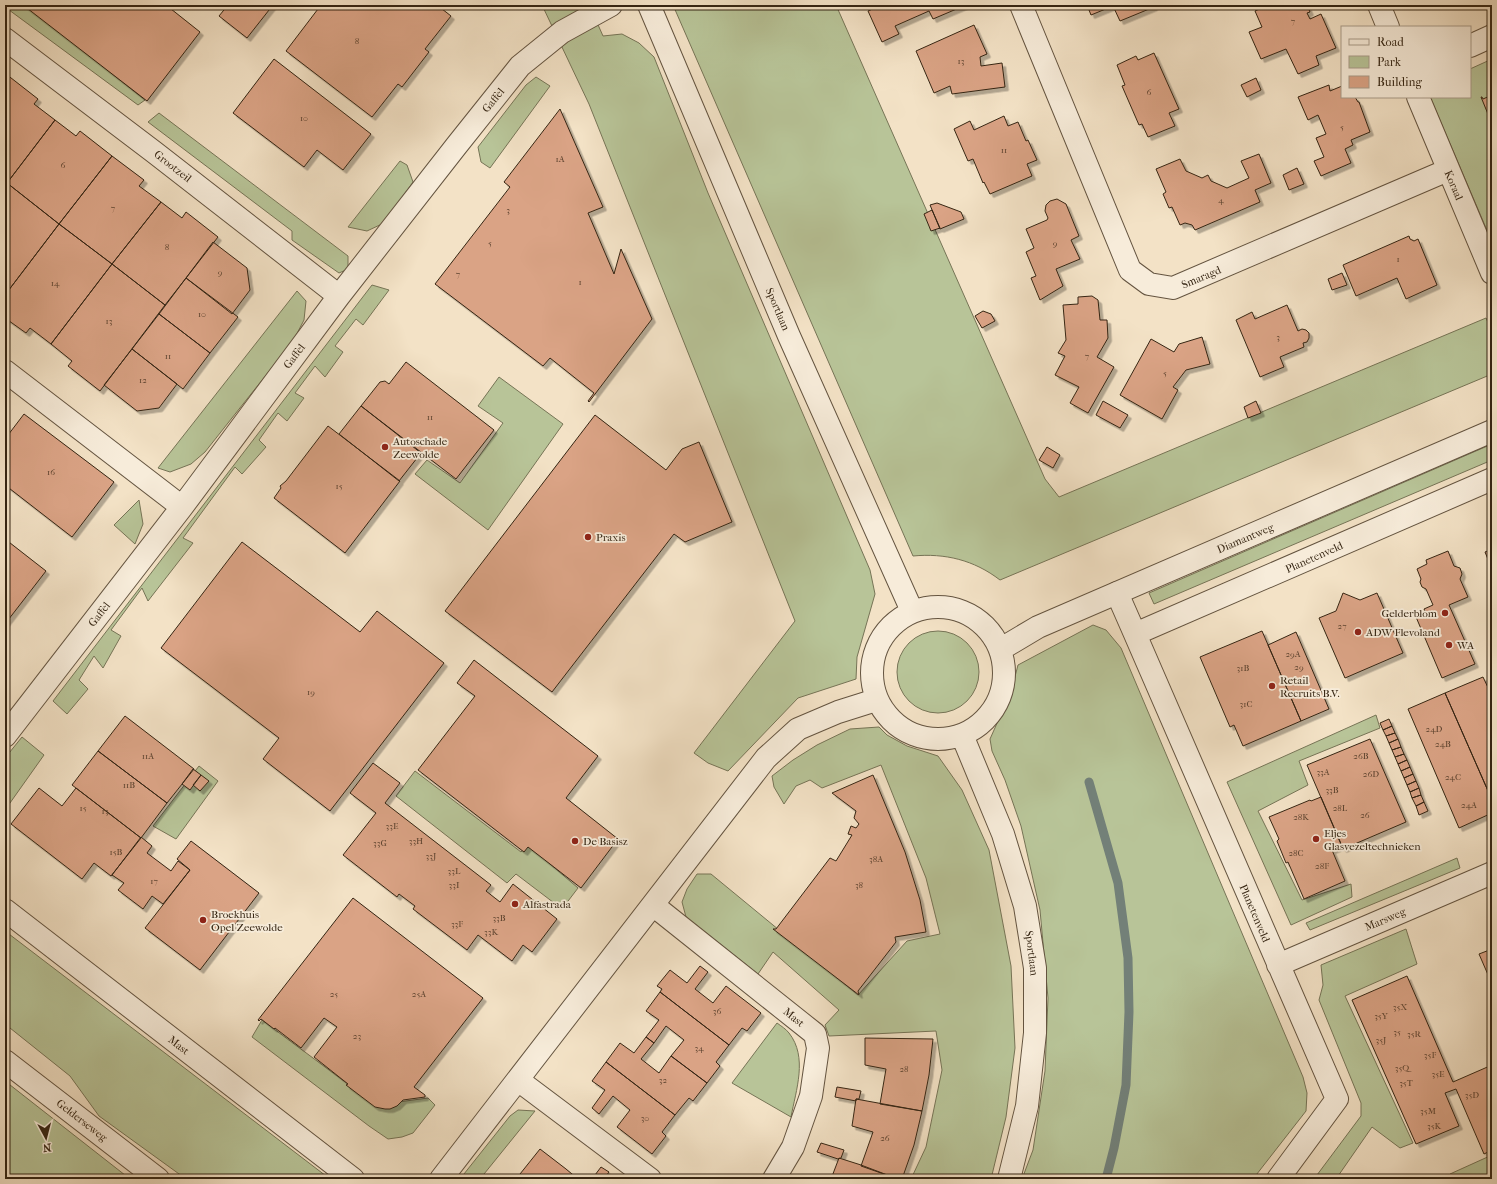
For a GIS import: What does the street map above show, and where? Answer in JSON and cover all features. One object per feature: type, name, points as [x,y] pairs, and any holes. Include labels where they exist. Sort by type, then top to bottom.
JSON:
[{"type":"street","name":"Gaffel","points":[[5,736],[182,506],[339,296],[520,66],[562,32],[611,5]]},
{"type":"street","name":"Sportlaan","points":[[649,5],[792,343],[912,611]]},
{"type":"street","name":"Smaragd","points":[[1021,5],[1130,270],[1149,284],[1173,288],[1448,170]]},
{"type":"street","points":[[1379,5],[1388,26]]},
{"type":"street","points":[[1471,46],[1492,36]]},
{"type":"street","name":"Grootzeil","points":[[5,39],[154,152],[339,296]]},
{"type":"street","name":"Koraal","points":[[1418,98],[1492,273]]},
{"type":"street","points":[[5,371],[182,506]]},
{"type":"street","name":"Diamantweg","points":[[1001,649],[1038,627],[1492,431]]},
{"type":"street","name":"Planetenveld","points":[[1135,634],[1492,479]]},
{"type":"street","name":"Planetenveld","points":[[1117,592],[1337,1099],[1278,1179]]},
{"type":"street","points":[[938,606],[964,611],[986,626],[1001,649],[1005,675],[999,700],[984,721],[962,736],[928,739],[897,726],[876,700],[871,666],[884,633],[912,611],[938,606]]},
{"type":"street","points":[[441,1179],[762,764],[798,729],[838,712],[876,700]]},
{"type":"street","name":"Sportlaan","points":[[962,736],[1003,834],[1025,906],[1035,968],[1035,1033],[1026,1106],[1008,1179]]},
{"type":"street","name":"Marsweg","points":[[1278,965],[1492,873]]},
{"type":"street","name":"Mast","points":[[653,905],[814,1034],[818,1048],[810,1096],[793,1147],[774,1179]]},
{"type":"street","name":"Mast","points":[[5,910],[352,1179]]},
{"type":"street","name":"Gelderseweg","points":[[5,1061],[158,1179]]},
{"type":"street","points":[[518,1080],[650,1179]]},
{"type":"green space","points":[[5,5],[26,5],[145,100],[138,105],[5,7]]},
{"type":"green space","points":[[542,5],[594,5],[591,9],[603,36],[622,34],[639,43],[654,57],[708,193],[870,570],[875,594],[857,657],[856,679],[798,698],[728,771],[708,763],[694,753],[795,621],[589,104]]},
{"type":"green space","points":[[673,5],[836,5],[1045,479],[1059,497],[1486,318],[1492,331],[1492,374],[1000,580],[980,567],[959,559],[925,555],[913,556]]},
{"type":"green space","points":[[1492,59],[1492,242],[1430,98],[1471,98],[1471,69]]},
{"type":"green space","points":[[536,77],[550,86],[490,168],[481,162],[478,147],[526,85]]},
{"type":"green space","points":[[159,113],[348,256],[348,269],[339,273],[292,240],[292,231],[148,122]]},
{"type":"green space","points":[[400,161],[407,165],[413,182],[384,223],[367,231],[348,227]]},
{"type":"green space","points":[[372,285],[389,290],[363,325],[356,319],[335,346],[343,352],[325,377],[315,366],[295,393],[304,398],[287,421],[278,413],[259,440],[266,447],[242,474],[235,467],[183,538],[193,543],[148,601],[142,588],[111,630],[121,636],[103,668],[94,656],[79,680],[88,689],[67,714],[53,701]]},
{"type":"green space","points":[[297,291],[306,301],[304,320],[293,341],[205,452],[191,464],[170,472],[158,468]]},
{"type":"green space","points":[[499,377],[563,424],[488,530],[415,474],[427,460],[460,483],[503,423],[478,406]]},
{"type":"green space","points":[[1492,444],[1492,460],[1154,604],[1149,593]]},
{"type":"green space","points":[[139,500],[143,524],[135,544],[114,525]]},
{"type":"green space","points":[[1093,625],[1106,630],[1121,648],[1303,1077],[1307,1093],[1306,1111],[1253,1179],[1022,1179],[1033,1150],[1045,1071],[1048,998],[1040,910],[1021,826],[1005,780],[992,751],[990,739],[1011,692],[1018,665]]},
{"type":"green space","points":[[930,631],[946,631],[961,638],[972,649],[979,664],[979,680],[976,688],[967,701],[954,710],[946,713],[930,713],[915,706],[904,695],[897,680],[897,664],[904,649],[915,638]]},
{"type":"green space","points":[[1376,715],[1380,728],[1299,761],[1308,785],[1258,811],[1302,900],[1351,884],[1352,897],[1291,925],[1227,782]]},
{"type":"green space","points":[[879,727],[887,735],[907,746],[938,756],[962,790],[989,850],[1011,966],[1015,1048],[1006,1117],[991,1179],[911,1179],[926,1147],[942,1070],[936,1031],[829,1036],[825,1025],[839,1010],[773,952],[758,974],[686,917],[682,902],[687,889],[697,874],[711,874],[858,995],[907,941],[940,934],[926,878],[881,765],[822,788],[810,780],[796,786],[784,804],[774,787],[772,776],[793,760],[817,745],[850,729]]},
{"type":"green space","points":[[22,737],[44,755],[5,810],[5,758]]},
{"type":"green space","points":[[199,766],[218,781],[176,839],[153,826]]},
{"type":"green space","points":[[415,771],[521,852],[527,844],[578,888],[562,909],[516,874],[507,883],[396,796]]},
{"type":"green space","points":[[1457,858],[1460,868],[1310,930],[1306,923]]},
{"type":"green space","points":[[1406,929],[1417,964],[1345,996],[1413,1143],[1400,1148],[1372,1127],[1336,1179],[1314,1179],[1361,1116],[1361,1103],[1319,1000],[1323,985],[1321,965]]},
{"type":"green space","points":[[5,931],[330,1179],[186,1179],[99,1116],[70,1076],[5,1024]]},
{"type":"green space","points":[[262,1020],[376,1105],[428,1098],[435,1105],[413,1133],[402,1137],[388,1139],[252,1037]]},
{"type":"green space","points":[[777,1023],[789,1033],[795,1042],[798,1052],[798,1085],[791,1117],[732,1083]]},
{"type":"green space","points":[[5,1081],[130,1179],[5,1179]]},
{"type":"green space","points":[[518,1110],[535,1111],[480,1179],[460,1179],[510,1116]]},
{"type":"green space","points":[[1492,1155],[1492,1179],[1452,1179],[1450,1174]]},
{"type":"building","points":[[23,5],[166,5],[200,32],[147,101]]},
{"type":"building","points":[[228,5],[273,5],[247,38],[219,16]]},
{"type":"building","points":[[321,5],[437,5],[451,16],[425,49],[429,52],[402,87],[398,84],[372,117],[286,51]]},
{"type":"building","points":[[882,5],[966,5],[933,19],[929,11],[895,26],[899,34],[882,42],[868,11]]},
{"type":"building","points":[[1087,5],[1154,5],[1154,7],[1120,21],[1113,6],[1091,15]]},
{"type":"building","points":[[1268,5],[1307,5],[1310,12],[1307,13],[1310,19],[1321,14],[1336,48],[1316,56],[1319,65],[1298,74],[1286,49],[1261,59],[1249,32],[1262,27],[1255,11]]},
{"type":"building","points":[[974,25],[987,54],[980,57],[981,66],[1002,63],[1005,87],[952,94],[950,86],[934,93],[916,51]]},
{"type":"building","points":[[1154,53],[1179,109],[1169,113],[1175,126],[1148,137],[1142,124],[1139,125],[1122,86],[1125,85],[1117,65],[1136,56],[1138,60]]},
{"type":"building","points":[[274,59],[371,134],[343,170],[317,150],[304,167],[233,113]]},
{"type":"building","points":[[6,74],[38,99],[34,104],[55,120],[7,183],[5,182]]},
{"type":"building","points":[[1256,78],[1261,90],[1247,97],[1241,85]]},
{"type":"building","points":[[1329,85],[1330,91],[1341,86],[1341,98],[1356,98],[1359,102],[1370,132],[1351,140],[1353,145],[1345,149],[1351,163],[1321,176],[1314,161],[1324,157],[1316,138],[1326,134],[1318,115],[1308,120],[1298,97]]},
{"type":"building","points":[[1492,95],[1492,124],[1481,97],[1483,99]]},
{"type":"building","points":[[560,109],[603,207],[588,213],[614,274],[621,249],[652,319],[589,402],[588,401],[594,393],[550,358],[543,366],[435,284],[510,187],[504,182]]},
{"type":"building","points":[[1004,116],[1008,126],[1018,122],[1026,141],[1028,140],[1037,160],[1027,164],[1032,176],[990,194],[984,182],[983,183],[973,159],[968,161],[954,129],[970,121],[974,130]]},
{"type":"building","points":[[55,120],[76,136],[80,131],[112,156],[59,224],[7,183]]},
{"type":"building","points":[[1259,154],[1271,183],[1255,190],[1260,202],[1195,230],[1192,225],[1185,223],[1180,225],[1172,207],[1169,208],[1163,194],[1166,192],[1156,169],[1180,159],[1186,171],[1202,178],[1208,175],[1211,181],[1227,188],[1249,178],[1241,161]]},
{"type":"building","points":[[112,156],[144,180],[139,186],[161,202],[112,264],[59,224]]},
{"type":"building","points":[[1297,168],[1304,184],[1289,190],[1283,175]]},
{"type":"building","points":[[7,183],[59,224],[5,295],[5,185]]},
{"type":"building","points":[[1057,199],[1066,204],[1079,236],[1071,240],[1080,259],[1056,269],[1063,286],[1040,300],[1031,278],[1036,276],[1026,252],[1034,248],[1026,229],[1047,220],[1048,218],[1045,211],[1046,205],[1050,201]]},
{"type":"building","points":[[161,202],[182,218],[186,212],[218,237],[165,305],[112,264]]},
{"type":"building","points":[[937,203],[961,212],[964,219],[940,229],[930,205]]},
{"type":"building","points":[[932,210],[940,228],[931,231],[924,214]]},
{"type":"building","points":[[59,224],[112,264],[51,344],[30,328],[26,333],[5,318],[5,295]]},
{"type":"building","points":[[1409,236],[1410,239],[1414,241],[1418,239],[1437,285],[1406,299],[1397,278],[1356,296],[1343,265]]},
{"type":"building","points":[[213,242],[247,268],[250,290],[232,314],[186,278]]},
{"type":"building","points":[[112,264],[165,305],[100,391],[68,366],[72,361],[51,344]]},
{"type":"building","points":[[1342,273],[1347,285],[1332,290],[1328,279]]},
{"type":"building","points":[[186,278],[238,317],[210,353],[159,314]]},
{"type":"building","points":[[1092,296],[1098,300],[1100,320],[1107,320],[1108,338],[1097,357],[1114,367],[1088,413],[1070,403],[1079,387],[1055,375],[1065,356],[1058,353],[1066,340],[1063,305],[1078,304],[1078,297]]},
{"type":"building","points":[[1287,305],[1298,331],[1302,329],[1306,330],[1309,333],[1309,338],[1307,342],[1303,343],[1304,347],[1280,357],[1284,367],[1260,377],[1236,320],[1252,312],[1255,319]]},
{"type":"building","points":[[983,311],[991,314],[995,321],[982,328],[975,316]]},
{"type":"building","points":[[159,314],[210,353],[183,389],[132,349]]},
{"type":"building","points":[[1202,337],[1210,364],[1186,370],[1173,387],[1178,390],[1162,419],[1120,395],[1151,339],[1174,352],[1179,344]]},
{"type":"building","points":[[132,349],[177,384],[159,408],[137,411],[104,385]]},
{"type":"building","points":[[406,362],[494,430],[456,479],[361,406],[380,382],[385,381],[389,384]]},
{"type":"building","points":[[1103,401],[1128,415],[1120,428],[1096,415]]},
{"type":"building","points":[[1256,401],[1261,413],[1248,418],[1244,407]]},
{"type":"building","points":[[361,406],[421,453],[399,481],[339,434]]},
{"type":"building","points":[[24,414],[114,482],[72,537],[5,485],[5,439]]},
{"type":"building","points":[[595,415],[666,470],[682,449],[699,442],[732,522],[685,542],[674,534],[552,692],[445,611]]},
{"type":"building","points":[[328,426],[400,481],[345,553],[274,498],[281,488],[280,486],[286,481]]},
{"type":"building","points":[[1047,447],[1060,455],[1053,468],[1039,460]]},
{"type":"building","points":[[5,539],[46,571],[5,624]]},
{"type":"building","points":[[242,542],[360,632],[377,611],[444,663],[330,811],[263,759],[279,738],[161,648]]},
{"type":"building","points":[[1492,549],[1492,569],[1485,552]]},
{"type":"building","points":[[1448,551],[1454,566],[1460,568],[1462,574],[1460,579],[1468,597],[1449,605],[1475,664],[1442,678],[1416,617],[1426,613],[1424,609],[1433,605],[1426,589],[1422,587],[1417,569],[1427,564],[1426,560]]},
{"type":"building","points":[[1343,593],[1360,600],[1377,593],[1403,653],[1345,678],[1319,618],[1336,611]]},
{"type":"building","points":[[1262,631],[1301,721],[1243,746],[1234,725],[1230,727],[1200,657]]},
{"type":"building","points":[[1296,632],[1329,709],[1301,721],[1268,645]]},
{"type":"building","points":[[474,660],[598,756],[566,798],[618,839],[581,888],[528,847],[524,852],[418,770],[475,696],[457,683]]},
{"type":"building","points":[[1483,677],[1492,696],[1492,800],[1445,693]]},
{"type":"building","points":[[1445,693],[1492,800],[1492,813],[1459,828],[1408,709]]},
{"type":"building","points":[[125,716],[194,769],[167,803],[98,751]]},
{"type":"building","points":[[1389,719],[1392,726],[1383,730],[1380,723]]},
{"type":"building","points":[[1392,726],[1395,733],[1386,736],[1383,730]]},
{"type":"building","points":[[1395,733],[1398,739],[1389,743],[1386,736]]},
{"type":"building","points":[[1370,739],[1406,822],[1343,849],[1307,765]]},
{"type":"building","points":[[1398,739],[1401,747],[1392,750],[1389,743]]},
{"type":"building","points":[[1401,747],[1404,754],[1395,757],[1392,750]]},
{"type":"building","points":[[98,751],[167,803],[141,838],[72,785]]},
{"type":"building","points":[[1404,754],[1407,760],[1398,764],[1395,757]]},
{"type":"building","points":[[1407,760],[1410,767],[1401,771],[1398,764]]},
{"type":"building","points":[[373,763],[400,783],[385,803],[491,885],[486,891],[500,902],[513,884],[557,919],[532,952],[523,945],[512,961],[478,935],[467,950],[413,909],[415,906],[399,894],[397,897],[343,855],[376,813],[350,793]]},
{"type":"building","points":[[1410,767],[1413,774],[1404,778],[1401,771]]},
{"type":"building","points":[[193,769],[201,775],[190,790],[182,784]]},
{"type":"building","points":[[1413,774],[1416,781],[1407,785],[1404,778]]},
{"type":"building","points":[[201,775],[209,781],[200,791],[193,785]]},
{"type":"building","points":[[873,775],[905,852],[920,900],[926,932],[895,937],[896,942],[858,991],[859,995],[773,929],[776,929],[830,858],[836,861],[852,835],[848,834],[851,826],[856,828],[859,824],[854,818],[856,811],[832,793]]},
{"type":"building","points":[[1416,781],[1419,788],[1410,792],[1407,785]]},
{"type":"building","points":[[39,788],[62,806],[76,788],[141,838],[111,876],[94,863],[82,879],[11,824]]},
{"type":"building","points":[[1419,788],[1421,795],[1412,798],[1410,792]]},
{"type":"building","points":[[1421,795],[1424,802],[1416,806],[1412,798]]},
{"type":"building","points":[[1321,797],[1342,846],[1332,850],[1345,881],[1304,899],[1288,862],[1286,863],[1277,841],[1279,839],[1269,817]]},
{"type":"building","points":[[1424,802],[1428,811],[1419,815],[1416,806]]},
{"type":"building","points":[[141,837],[152,846],[147,853],[171,871],[178,861],[190,870],[163,904],[152,896],[143,909],[118,890],[124,883],[112,875]]},
{"type":"building","points":[[191,841],[259,893],[200,970],[145,928],[190,870],[177,859]]},
{"type":"building","points":[[353,898],[483,998],[414,1087],[425,1095],[425,1097],[403,1100],[397,1106],[390,1109],[375,1107],[346,1085],[348,1084],[314,1057],[337,1027],[324,1018],[301,1048],[275,1028],[274,1029],[261,1019],[259,1021],[258,1020]]},
{"type":"building","points":[[1492,949],[1492,984],[1479,954]]},
{"type":"building","points":[[700,966],[708,972],[695,989],[713,1003],[726,986],[761,1013],[747,1031],[742,1028],[729,1045],[660,992],[662,989],[657,986],[670,970],[687,983]]},
{"type":"building","points":[[1407,976],[1453,1082],[1492,1065],[1492,1150],[1484,1154],[1456,1089],[1445,1093],[1459,1126],[1416,1144],[1352,1000]]},
{"type":"building","points":[[660,992],[729,1045],[716,1062],[720,1066],[707,1083],[671,1056],[684,1040],[666,1026],[654,1043],[646,1037],[659,1020],[646,1011]]},
{"type":"building","points":[[646,1037],[654,1043],[641,1059],[659,1073],[671,1056],[707,1083],[693,1101],[689,1098],[675,1115],[606,1062],[620,1043],[634,1053]]},
{"type":"building","points":[[865,1038],[933,1039],[929,1075],[922,1111],[880,1104],[886,1069],[865,1065]]},
{"type":"building","points":[[606,1062],[675,1115],[662,1132],[666,1136],[652,1154],[617,1127],[630,1110],[613,1096],[599,1114],[592,1108],[605,1090],[592,1081]]},
{"type":"building","points":[[837,1087],[861,1091],[859,1099],[856,1099],[856,1101],[835,1097]]},
{"type":"building","points":[[856,1099],[922,1111],[914,1145],[902,1179],[898,1179],[861,1166],[873,1132],[852,1126]]},
{"type":"building","points":[[821,1143],[844,1150],[841,1158],[838,1159],[817,1152]]},
{"type":"building","points":[[540,1149],[566,1169],[578,1179],[516,1179]]},
{"type":"building","points":[[839,1158],[861,1165],[898,1179],[831,1179]]},
{"type":"building","points":[[601,1167],[609,1172],[604,1179],[592,1179]]},
{"type":"waterway","points":[[1089,782],[1118,883],[1128,958],[1129,1012],[1126,1085],[1114,1148],[1106,1179]]},
{"type":"place","name":"Autoschade Zeewolde","points":[[385,447]]},
{"type":"place","name":"Praxis","points":[[588,537]]},
{"type":"place","name":"Gelderblom","points":[[1445,613]]},
{"type":"place","name":"ADW Flevoland","points":[[1358,632]]},
{"type":"place","name":"WA","points":[[1449,645]]},
{"type":"place","name":"Retail Recruits B.V.","points":[[1272,686]]},
{"type":"place","name":"Eljes Glasvezeltechnieken","points":[[1316,839]]},
{"type":"place","name":"De Basisz","points":[[575,841]]},
{"type":"place","name":"Alfastrada","points":[[515,904]]},
{"type":"place","name":"Broekhuis Opel Zeewolde","points":[[203,920]]}]
